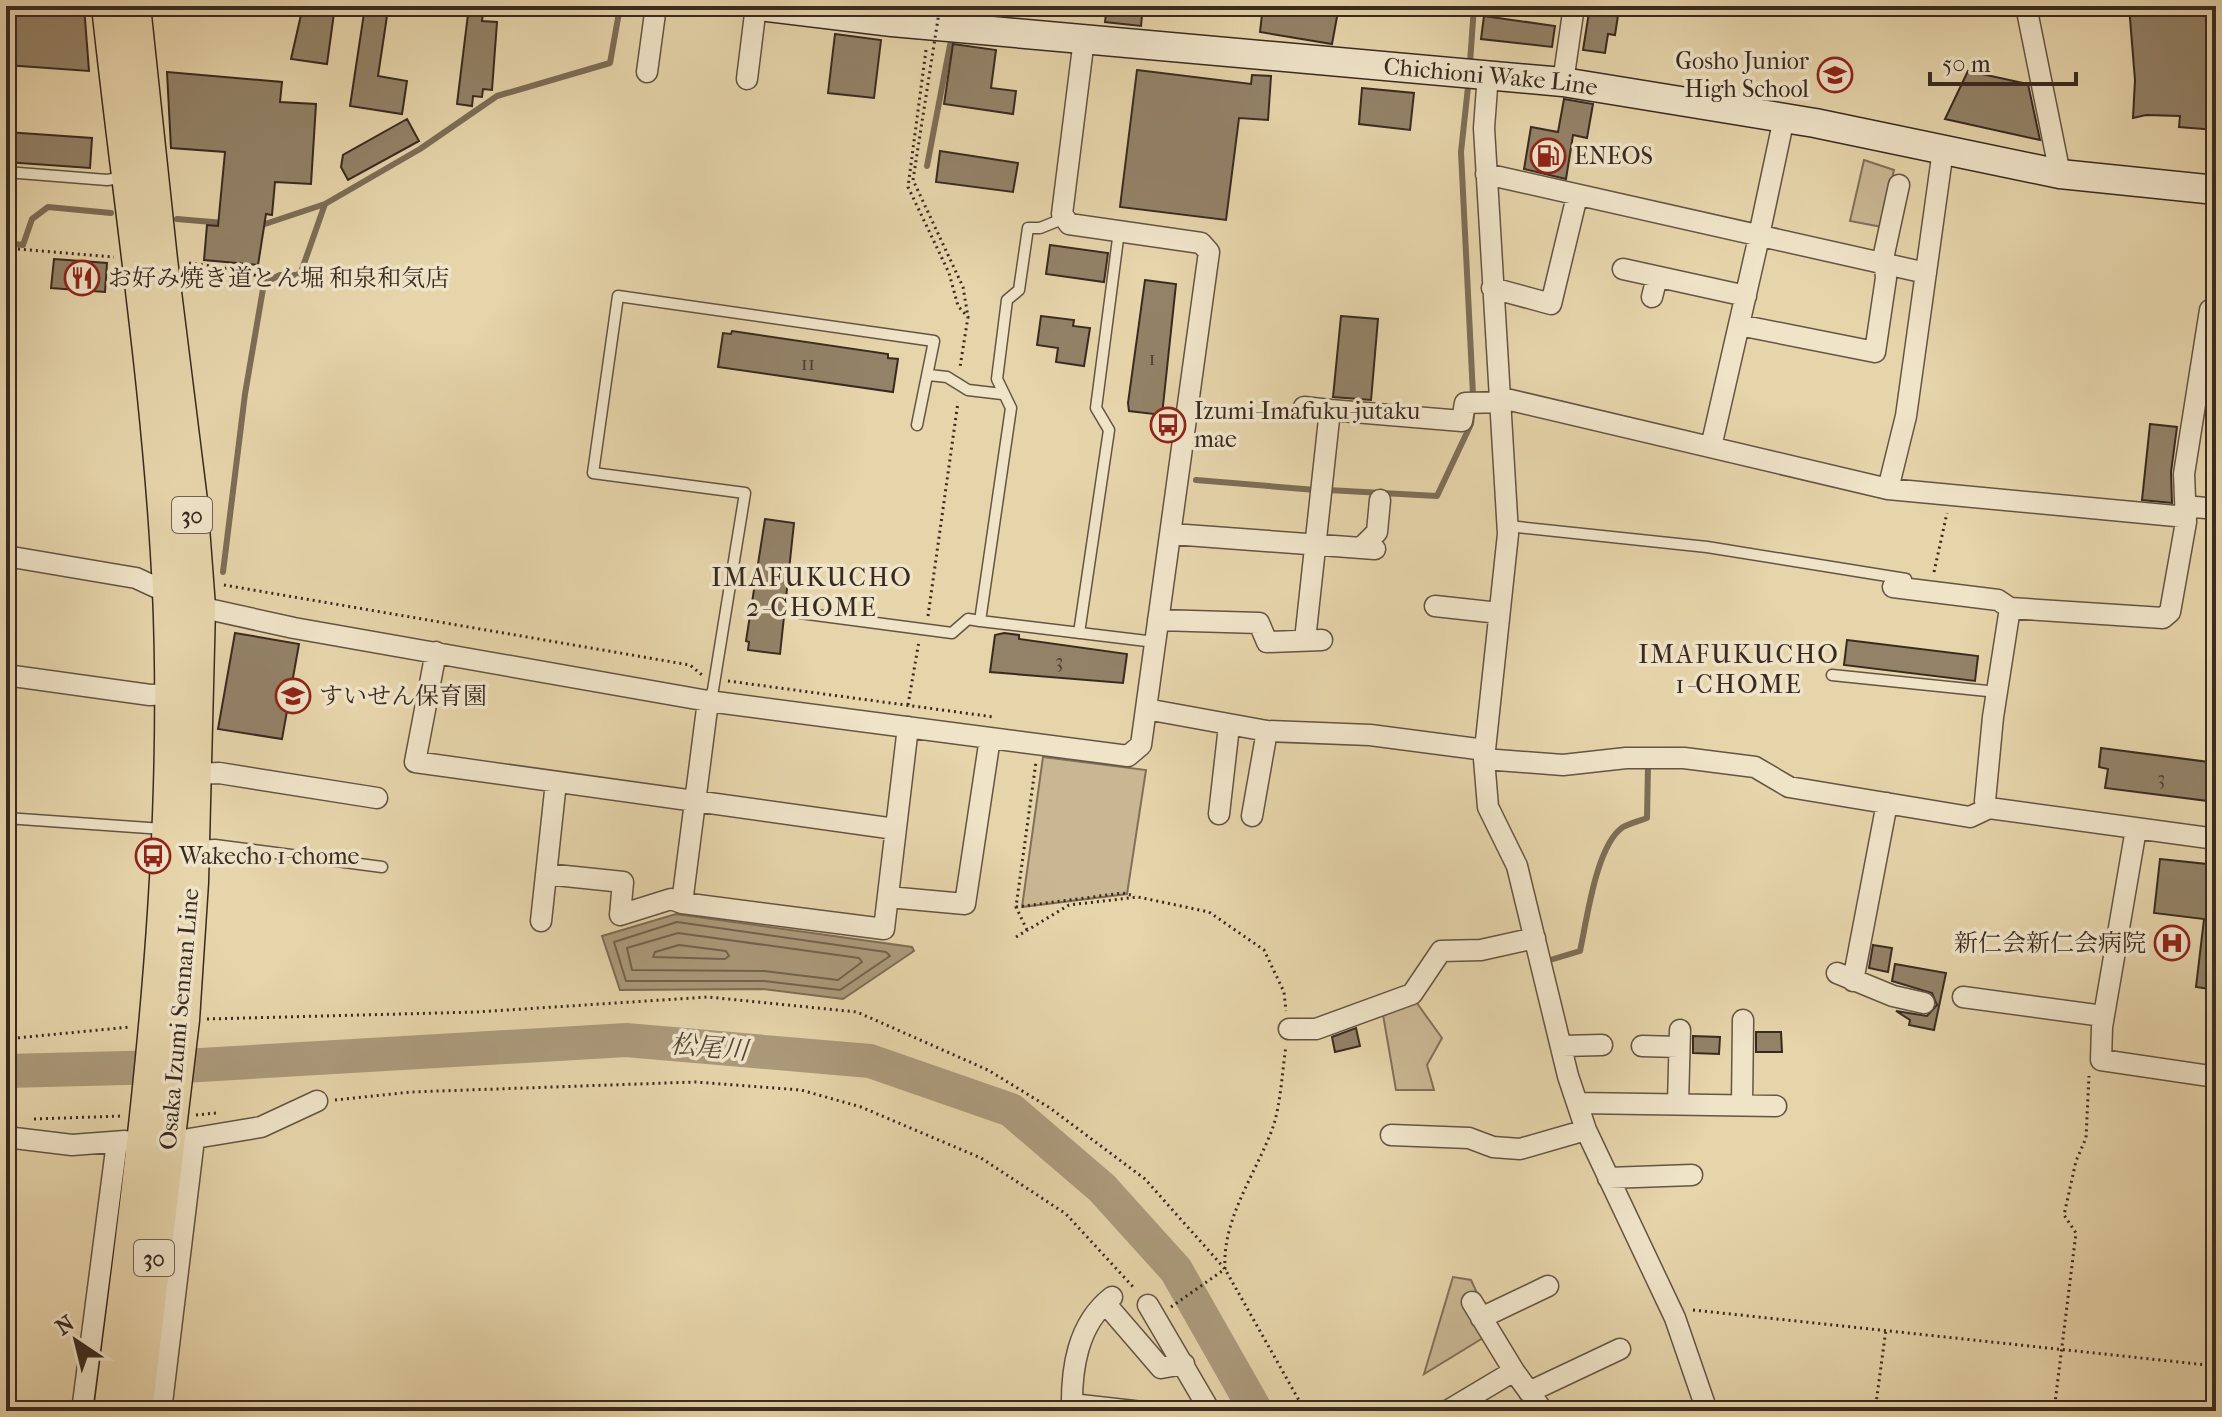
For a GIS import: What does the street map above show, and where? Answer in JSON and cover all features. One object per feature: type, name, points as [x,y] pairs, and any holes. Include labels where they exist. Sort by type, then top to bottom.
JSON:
[{"type":"main road","name":"Osaka Izumi Sennan Line","points":[[108,6],[127,176],[148,259],[191,501],[204,595],[196,774],[181,837]]},
{"type":"main road","name":"Osaka Izumi Sennan Line","points":[[134,6],[169,590],[170,694],[181,837],[170,1025],[171,1120],[136,1411]]},
{"type":"main road","name":"Chichioni Wake Line","points":[[757,6],[934,16],[1084,39],[1563,82],[1784,118],[2060,174],[2216,190]]},
{"type":"main road","name":"Osaka Izumi Sennan Line","points":[[110,1411],[171,1120]]},
{"type":"street","points":[[647,72],[656,6]]},
{"type":"street","points":[[747,79],[757,6]]},
{"type":"street","points":[[1563,82],[1574,6]]},
{"type":"street","points":[[2026,6],[2060,174]]},
{"type":"street","points":[[6,556],[136,578],[169,590],[204,595],[294,628],[708,701],[1128,756],[1141,745],[1209,252],[1201,243],[1069,224],[1062,214],[1084,39]]},
{"type":"street","points":[[1488,74],[1484,128],[1486,174],[1508,526],[1484,754],[1488,807],[1517,866],[1586,1130],[1675,1318],[1707,1411]]},
{"type":"street","points":[[1711,447],[1784,118]]},
{"type":"street","points":[[1888,489],[1906,416],[1943,150]]},
{"type":"street","points":[[1486,174],[1577,196],[1760,232],[1886,266],[1926,273]]},
{"type":"street","points":[[1739,325],[1875,352],[1886,266],[1884,254],[1899,185]]},
{"type":"street","points":[[1492,288],[1551,304],[1577,196]]},
{"type":"street","points":[[1623,269],[1654,287],[1746,296]]},
{"type":"street","points":[[1893,587],[1922,594],[1998,600],[2010,608],[2163,618],[2170,612],[2185,511],[2184,474],[2196,383],[2210,310],[2216,306]]},
{"type":"street","points":[[1304,407],[1462,421],[1465,403],[1502,400],[1888,489],[2185,511],[2216,509]]},
{"type":"street","points":[[1158,620],[1259,623],[1269,652],[1314,640],[1315,542],[1330,410]]},
{"type":"street","points":[[1172,534],[1368,548],[1385,514]]},
{"type":"street","points":[[1435,606],[1499,613]]},
{"type":"street","points":[[1989,808],[1985,801],[2010,608]]},
{"type":"street","points":[[436,652],[415,762],[895,829]]},
{"type":"street","points":[[6,675],[150,695],[170,694]]},
{"type":"street","points":[[682,903],[708,701]]},
{"type":"street","points":[[1146,709],[1229,726],[1267,731],[1370,735],[1563,765],[1626,758],[1684,758],[1755,767],[1789,787],[1970,817],[1989,808],[2216,839]]},
{"type":"street","points":[[1219,814],[1229,726]]},
{"type":"street","points":[[546,874],[623,882],[620,915],[671,899],[682,903],[884,929],[908,727]]},
{"type":"street","points":[[1252,816],[1267,731]]},
{"type":"street","points":[[888,897],[965,904],[990,738]]},
{"type":"street","points":[[196,774],[286,774],[366,790]]},
{"type":"street","points":[[541,921],[556,782]]},
{"type":"street","points":[[1887,803],[1862,887],[1845,977],[1893,996],[1924,1003]]},
{"type":"street","points":[[2136,829],[2103,1016],[2101,1060],[2137,1056],[2207,1069]]},
{"type":"street","points":[[1289,1029],[1316,1029],[1412,994],[1441,951],[1481,950],[1535,938]]},
{"type":"street","points":[[1963,997],[2005,993],[2103,1016]]},
{"type":"street","points":[[1742,1105],[1751,1060],[1743,1020]]},
{"type":"street","points":[[1642,1046],[1680,1039],[1678,1103]]},
{"type":"street","points":[[1562,1046],[1602,1045]]},
{"type":"street","points":[[161,1411],[171,1120],[261,1127],[317,1101]]},
{"type":"street","points":[[1578,1103],[1776,1106]]},
{"type":"street","points":[[1404,1142],[1469,1138],[1480,1150],[1520,1149],[1586,1130]]},
{"type":"street","points":[[6,1137],[72,1145],[121,1142],[82,1411]]},
{"type":"street","points":[[1608,1178],[1692,1175]]},
{"type":"street","points":[[1543,1411],[1476,1310],[1548,1286]]},
{"type":"street","points":[[1072,1405],[1071,1375],[1078,1349],[1094,1316],[1109,1300],[1161,1368],[1184,1364]]},
{"type":"street","points":[[1152,1311],[1210,1411]]},
{"type":"street","points":[[1529,1392],[1620,1349]]},
{"type":"street","points":[[1447,1411],[1514,1371]]},
{"type":"lane","points":[[6,172],[107,180],[127,176]]},
{"type":"lane","points":[[980,621],[1011,408],[997,379],[1007,300],[1019,290],[1028,228],[1040,228],[1065,218]]},
{"type":"lane","points":[[1079,633],[1109,430],[1096,408],[1119,231]]},
{"type":"lane","points":[[708,701],[715,678],[745,493],[593,473],[618,296],[934,341],[917,425]]},
{"type":"lane","points":[[929,375],[958,383],[968,390],[1002,394]]},
{"type":"lane","points":[[1508,526],[1707,547],[1922,594]]},
{"type":"lane","points":[[800,613],[952,633],[968,619],[1155,642]]},
{"type":"lane","points":[[1832,675],[1997,692]]},
{"type":"lane","points":[[6,818],[181,837],[215,845],[382,867]]},
{"type":"lane","points":[[1072,1405],[1161,1409]]},
{"type":"path","points":[[908,705],[921,629],[928,619],[968,317],[963,287],[913,180],[934,16]]},
{"type":"path","points":[[934,16],[908,187],[949,273],[958,306],[968,317]]},
{"type":"path","points":[[6,248],[148,259],[238,270],[267,279]]},
{"type":"path","points":[[1922,594],[1947,527],[1949,495]]},
{"type":"path","points":[[204,595],[690,665],[703,677],[999,717]]},
{"type":"path","points":[[1027,930],[1016,907],[1037,758]]},
{"type":"path","points":[[1016,907],[1123,893],[1209,912],[1264,950],[1284,992],[1289,1029],[1273,1126],[1252,1170],[1224,1246],[1225,1269]]},
{"type":"path","points":[[1016,937],[1069,905],[1138,897]]},
{"type":"path","points":[[6,1039],[170,1025],[477,1012],[708,997],[857,1012],[988,1070],[1050,1108],[1145,1179],[1225,1269],[1305,1411]]},
{"type":"path","points":[[2054,1411],[2076,1233],[2064,1215],[2076,1161],[2086,1138],[2089,1074]]},
{"type":"path","points":[[317,1101],[427,1091],[695,1082],[801,1090],[861,1107],[981,1158],[1066,1214],[1114,1263],[1152,1311],[1225,1269]]},
{"type":"path","points":[[30,1119],[171,1120],[219,1112]]},
{"type":"path","points":[[1675,1318],[1697,1308],[2216,1366]]},
{"type":"path","points":[[1875,1411],[1886,1329]]},
{"type":"shaded area","points":[[1864,160],[1894,170],[1882,227],[1850,221]]},
{"type":"shaded area","points":[[1043,757],[1146,770],[1127,894],[1022,907]]},
{"type":"shaded area","points":[[1414,999],[1442,1038],[1427,1065],[1434,1090],[1396,1090],[1382,1009]]},
{"type":"shaded area","points":[[1453,1277],[1471,1280],[1477,1293],[1462,1303],[1483,1338],[1424,1374]]},
{"type":"water","points":[[676,914],[912,947],[914,951],[843,999],[763,989],[620,990],[602,936]]},
{"type":"building","points":[[6,6],[84,6],[89,71],[6,65]]},
{"type":"building","points":[[303,6],[335,6],[327,64],[291,59]]},
{"type":"building","points":[[469,6],[484,6],[482,21],[497,22],[492,90],[483,89],[482,97],[473,96],[472,106],[457,104]]},
{"type":"building","points":[[1107,6],[1143,6],[1141,26],[1105,22]]},
{"type":"building","points":[[1263,6],[1339,6],[1332,44],[1260,32]]},
{"type":"building","points":[[1590,6],[1619,9],[1615,35],[1608,34],[1605,53],[1583,50]]},
{"type":"building","points":[[2129,6],[2216,6],[2216,130],[2179,127],[2180,116],[2146,115],[2133,118],[2135,80]]},
{"type":"building","points":[[364,13],[387,16],[378,76],[407,81],[402,114],[350,106]]},
{"type":"building","points":[[1484,16],[1555,26],[1552,47],[1481,39]]},
{"type":"building","points":[[835,34],[881,40],[874,98],[828,93]]},
{"type":"building","points":[[953,44],[996,50],[991,88],[1016,91],[1013,114],[944,104]]},
{"type":"building","points":[[1137,70],[1251,84],[1252,75],[1271,76],[1268,120],[1239,118],[1226,220],[1120,207]]},
{"type":"building","points":[[1968,71],[2028,84],[2040,140],[1945,119]]},
{"type":"building","points":[[167,72],[282,82],[280,102],[316,104],[311,184],[275,182],[272,215],[266,214],[258,265],[204,260],[207,225],[218,226],[225,152],[171,148]]},
{"type":"building","points":[[1362,88],[1414,93],[1410,130],[1359,124]]},
{"type":"building","name":"ENEOS","points":[[1564,99],[1593,104],[1587,138],[1573,135],[1566,179],[1524,169],[1531,127],[1558,132]]},
{"type":"building","points":[[407,119],[419,141],[348,180],[341,167],[343,155]]},
{"type":"building","points":[[6,132],[92,138],[90,168],[6,162]]},
{"type":"building","points":[[940,151],[1018,163],[1013,192],[936,182]]},
{"type":"building","points":[[1050,245],[1108,253],[1104,282],[1046,274]]},
{"type":"building","name":"お好み焼き道とん堀 和泉和気店","points":[[54,259],[107,263],[105,292],[51,288]]},
{"type":"building","points":[[1145,280],[1176,284],[1162,415],[1129,411]]},
{"type":"building","points":[[1041,316],[1074,320],[1073,326],[1090,328],[1084,366],[1056,362],[1058,348],[1037,345]]},
{"type":"building","points":[[1341,316],[1378,319],[1371,400],[1333,397]]},
{"type":"building","points":[[732,331],[888,354],[888,358],[898,359],[893,392],[718,367],[723,333],[731,334]]},
{"type":"building","points":[[2150,424],[2177,427],[2171,472],[2172,503],[2142,500]]},
{"type":"building","points":[[765,519],[794,523],[780,654],[748,650],[749,642],[746,641]]},
{"type":"building","points":[[235,633],[299,644],[282,739],[218,729]]},
{"type":"building","points":[[995,635],[1019,635],[1019,639],[1127,654],[1123,683],[990,672]]},
{"type":"building","points":[[1847,640],[1978,656],[1975,681],[1844,665]]},
{"type":"building","points":[[2101,748],[2216,763],[2216,802],[2105,788],[2108,769],[2099,767]]},
{"type":"building","points":[[2160,859],[2216,865],[2216,990],[2196,987],[2204,919],[2154,913]]},
{"type":"building","points":[[1873,945],[1892,948],[1888,972],[1869,968]]},
{"type":"building","points":[[1895,964],[1946,973],[1934,1030],[1909,1025],[1910,1020],[1896,1011],[1927,1016],[1937,1005],[1932,993],[1892,981]]},
{"type":"building","points":[[1356,1028],[1360,1046],[1335,1052],[1332,1037]]},
{"type":"building","points":[[1756,1032],[1781,1032],[1782,1052],[1756,1052]]},
{"type":"building","points":[[1693,1036],[1720,1037],[1719,1054],[1693,1053]]},
{"type":"waterway","points":[[1470,63],[1474,6]]},
{"type":"waterway","points":[[259,226],[325,204],[420,149],[497,96],[610,63],[620,7]]},
{"type":"waterway","points":[[927,166],[950,45]]},
{"type":"waterway","points":[[1468,87],[1461,152],[1473,395]]},
{"type":"waterway","points":[[223,572],[245,394],[264,283],[280,275],[297,275],[301,272],[325,204]]},
{"type":"waterway","points":[[6,243],[23,245],[32,219],[48,207],[111,213]]},
{"type":"waterway","points":[[177,219],[224,223]]},
{"type":"waterway","points":[[1328,490],[1437,496],[1472,416]]},
{"type":"waterway","points":[[1196,480],[1316,490]]},
{"type":"waterway","points":[[1550,960],[1580,951],[1594,884],[1606,850],[1623,827],[1647,818],[1648,766]]},
{"type":"waterway","name":"松尾川","points":[[6,1071],[166,1067],[626,1040],[870,1061],[1011,1110],[1102,1188],[1176,1270],[1256,1411]]},
{"type":"place","name":"Gosho Junior High School","points":[[1835,75]]},
{"type":"place","name":"ENEOS","points":[[1548,156]]},
{"type":"place","name":"お好み焼き道とん堀 和泉和気店","points":[[82,278]]},
{"type":"place","name":"Izumi-Imafuku-jutaku mae","points":[[1168,425]]},
{"type":"place","name":"すいせん保育園","points":[[293,696]]},
{"type":"place","name":"Wakecho 1-chome","points":[[153,856]]},
{"type":"place","name":"新仁会新仁会病院","points":[[2172,943]]},
{"type":"district","name":"IMAFUKUCHO 2-CHOME","points":[[812,592]]},
{"type":"district","name":"IMAFUKUCHO 1-CHOME","points":[[1739,669]]}]
